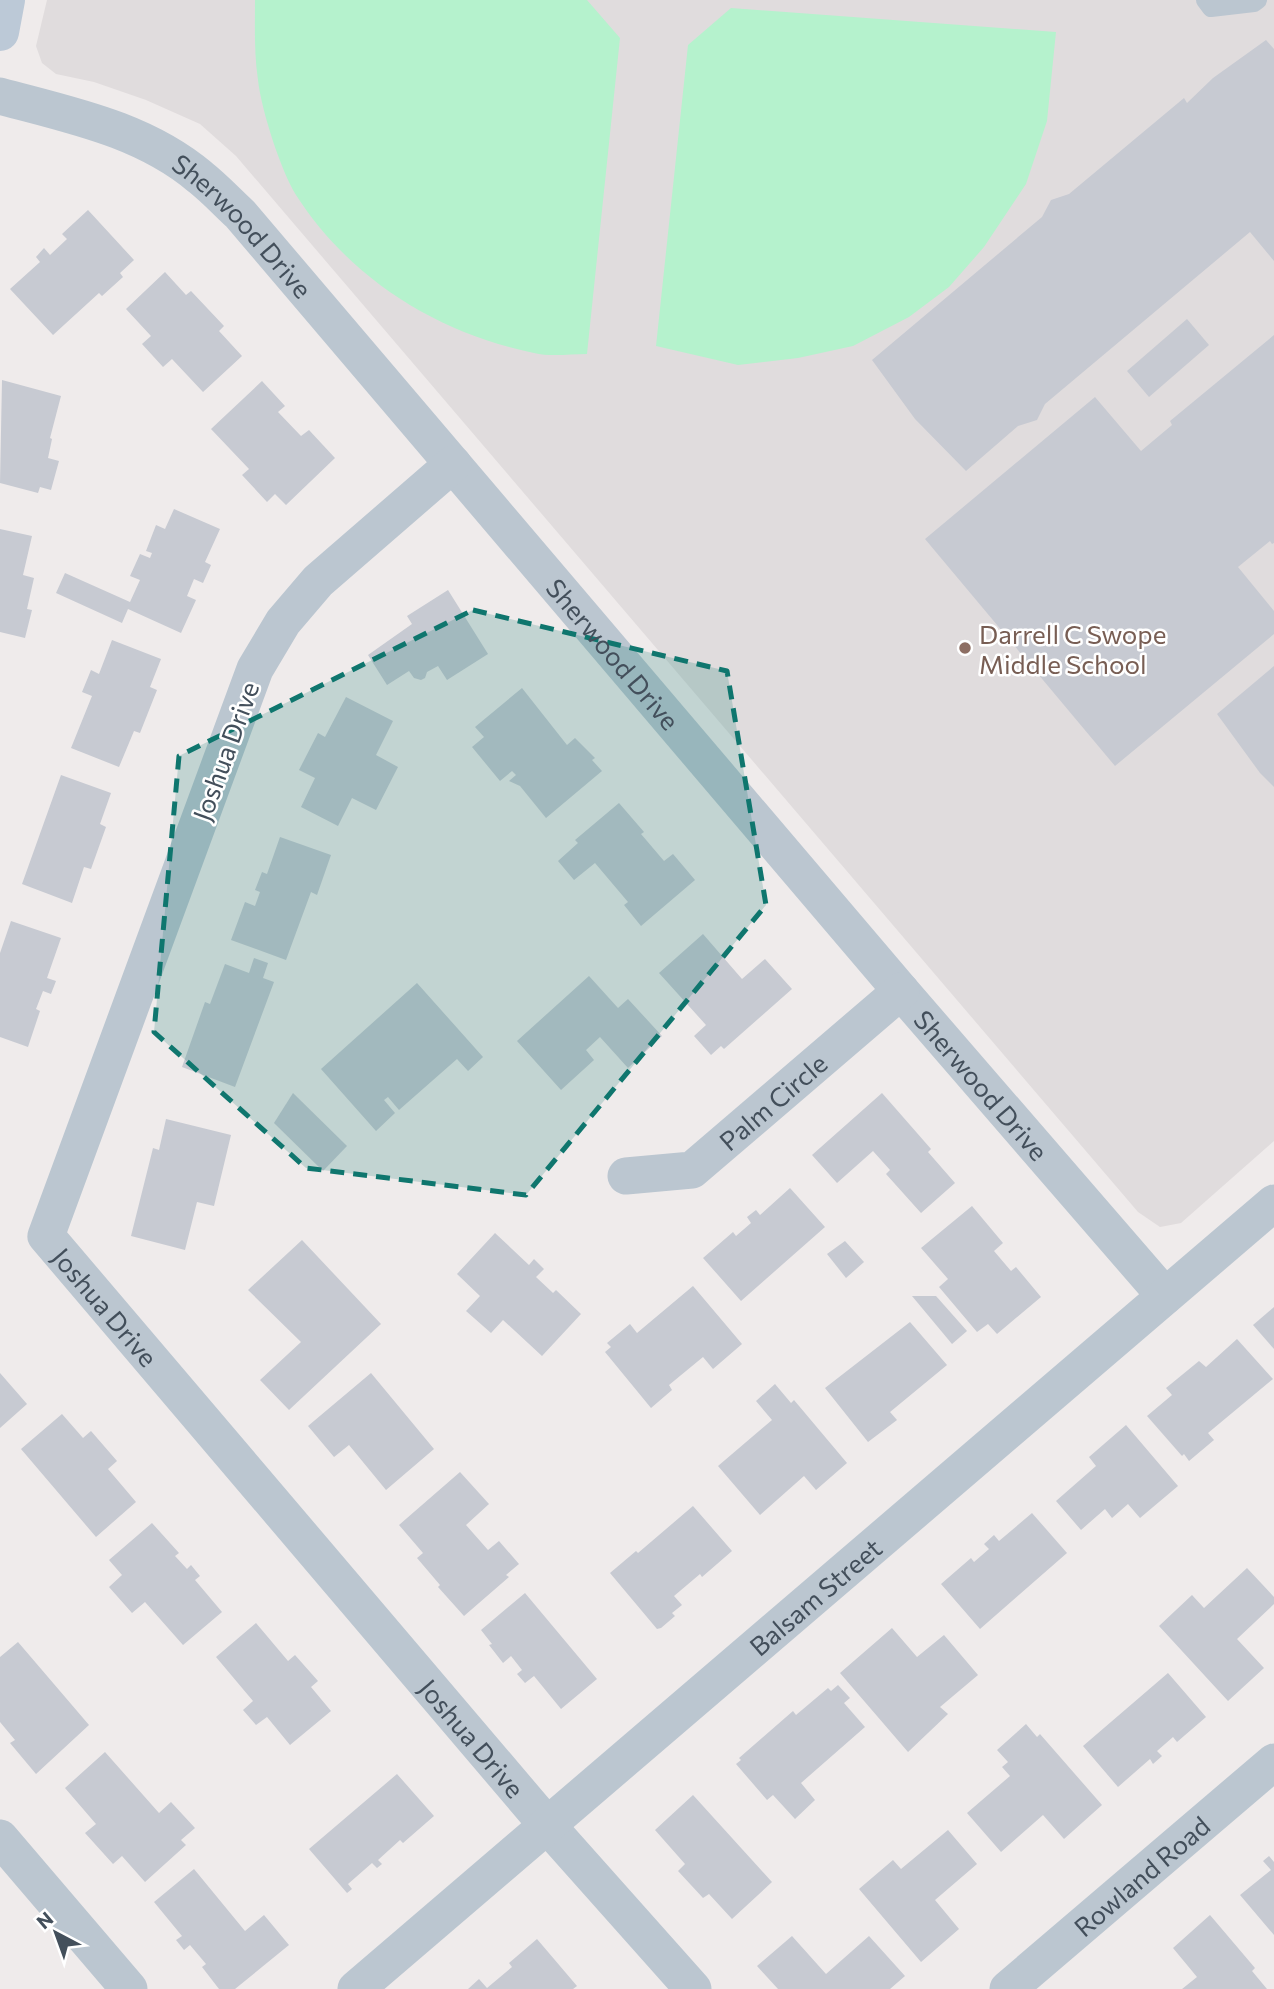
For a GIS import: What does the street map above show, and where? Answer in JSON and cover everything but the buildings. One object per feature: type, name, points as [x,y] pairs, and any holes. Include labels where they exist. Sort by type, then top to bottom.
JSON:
[{"type":"street","points":[[0,32],[6,0]]},
{"type":"street","name":"Sherwood Drive","points":[[0,96],[109,126],[157,148],[199,176],[240,214],[901,991],[1165,1296]]},
{"type":"street","name":"Joshua Drive","points":[[453,464],[318,581],[283,622],[255,670],[46,1236],[547,1825],[693,1989]]},
{"type":"street","name":"Palm Circle","points":[[626,1176],[692,1170],[901,991]]},
{"type":"street","name":"Balsam Street","points":[[356,1989],[1274,1203]]},
{"type":"street","name":"Rowland Road","points":[[1008,1989],[1274,1762]]},
{"type":"street","points":[[0,1838],[129,1989]]},
{"type":"lane","points":[[1205,0],[1211,8],[1254,3],[1258,0]]},
{"type":"highlighted area","points":[[473,610],[727,671],[766,905],[526,1195],[306,1168],[154,1032],[179,756]]},
{"type":"shaded area","name":"Darrell C Swope Middle School","points":[[47,0],[1274,0],[1274,1141],[1181,1223],[1160,1227],[1138,1212],[236,156],[200,124],[146,100],[94,82],[56,74],[42,63],[36,46]]},
{"type":"green space","points":[[255,0],[587,0],[620,38],[587,354],[540,354],[463,332],[399,298],[369,277],[342,252],[296,195],[272,139],[257,70]]},
{"type":"green space","points":[[731,8],[1056,32],[1047,121],[1026,184],[984,247],[949,287],[909,317],[853,346],[798,358],[738,365],[656,346],[688,45]]},
{"type":"place","name":"Darrell C Swope Middle School","points":[[965,648]]}]
